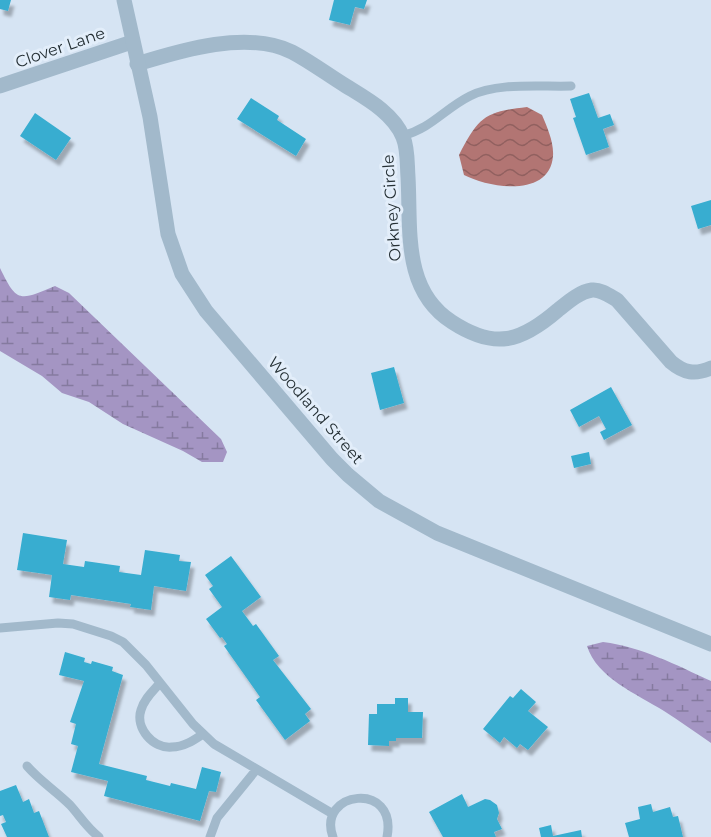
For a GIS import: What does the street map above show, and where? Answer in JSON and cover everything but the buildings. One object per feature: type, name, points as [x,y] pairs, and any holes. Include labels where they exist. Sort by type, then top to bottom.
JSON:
[{"type":"street","name":"Woodland Street","points":[[124,0],[154,142],[168,234],[182,274],[206,311],[348,475],[379,501],[437,533],[711,644]]},
{"type":"street","name":"Clover Lane","points":[[0,86],[132,42]]},
{"type":"street","name":"Orkney Circle","points":[[137,64],[220,44],[258,42],[292,52],[371,102],[394,123],[402,136],[406,150],[414,269],[426,296],[449,321],[480,338],[498,340],[517,337],[548,319],[570,299],[594,290],[606,293],[617,300],[671,362],[680,369],[692,373],[704,372],[711,368]]},
{"type":"lane","points":[[402,136],[430,125],[458,102],[472,94],[503,88],[571,86]]},
{"type":"lane","points":[[0,628],[58,623],[73,624],[123,642],[214,744],[333,814]]},
{"type":"lane","points":[[160,683],[141,707],[139,716],[146,734],[153,742],[163,747],[172,747],[192,741],[203,734]]},
{"type":"lane","points":[[27,766],[72,808],[88,832],[99,837]]},
{"type":"lane","points":[[210,837],[217,818],[256,770]]},
{"type":"lane","points":[[333,837],[331,823],[333,814],[338,806],[351,798],[370,799],[380,805],[387,815],[389,826],[387,837]]},
{"type":"green space","points":[[0,268],[11,288],[20,296],[34,294],[55,286],[69,293],[221,439],[227,452],[223,462],[202,462],[123,424],[89,402],[62,393],[42,376],[0,351]]},
{"type":"green space","points":[[603,642],[645,652],[711,681],[711,743],[619,684],[599,667],[587,646]]},
{"type":"water","points":[[527,107],[542,115],[552,145],[553,156],[549,169],[541,179],[530,184],[502,186],[464,175],[459,155],[478,124],[492,114]]}]
